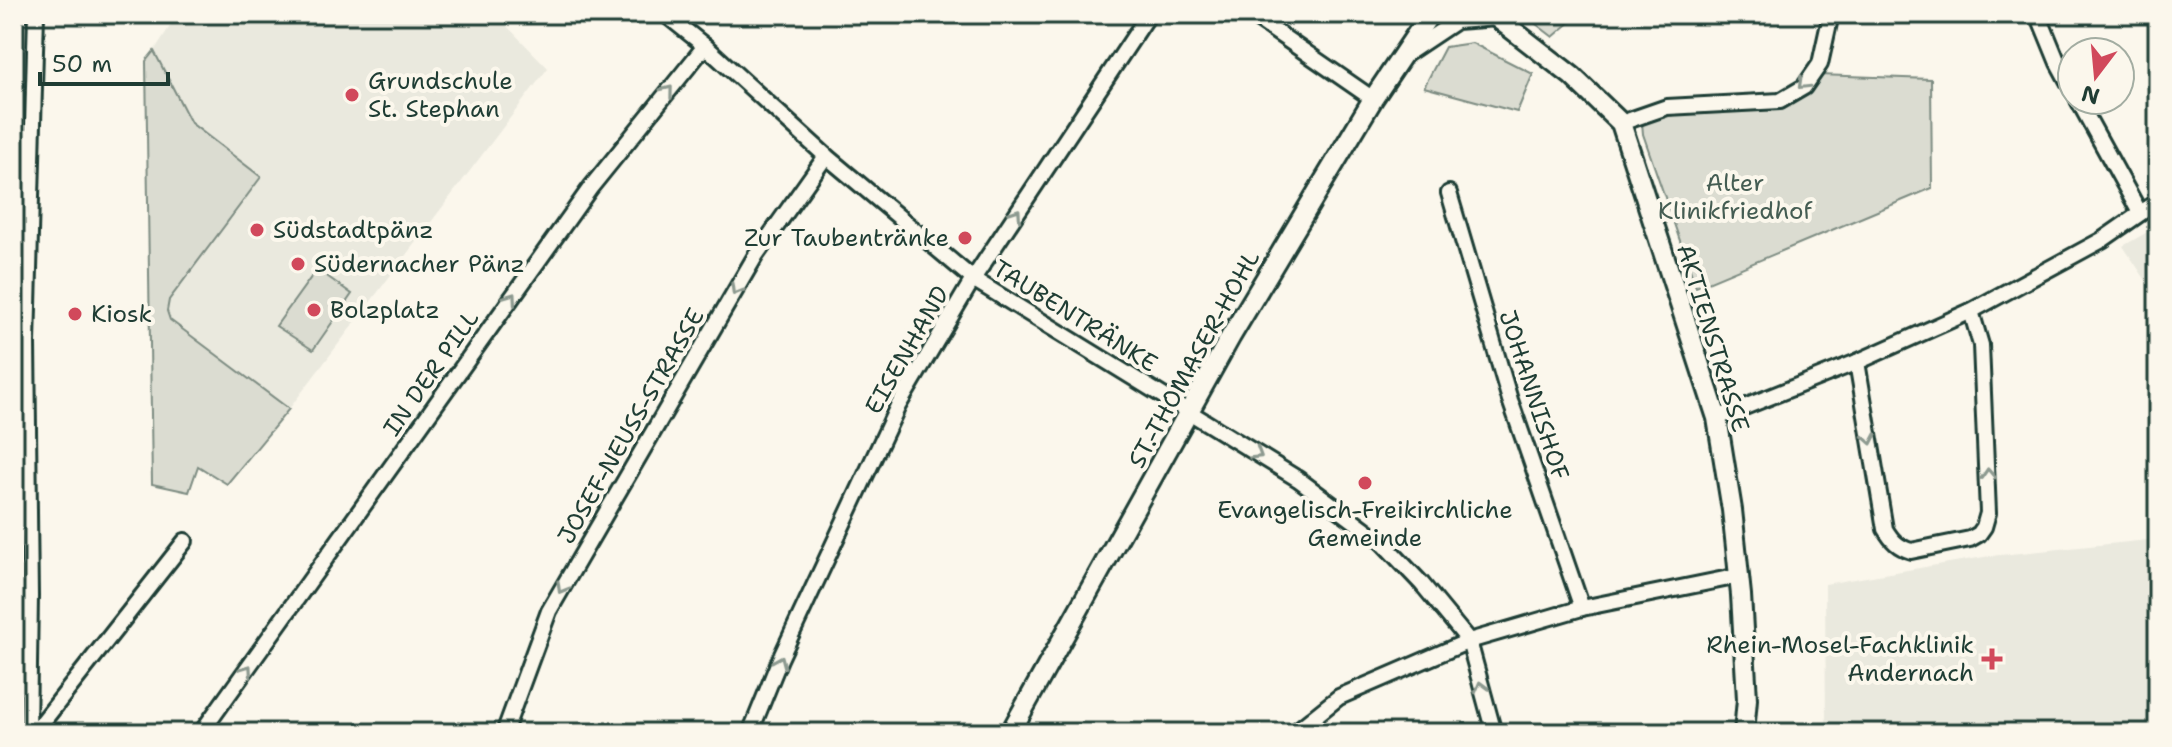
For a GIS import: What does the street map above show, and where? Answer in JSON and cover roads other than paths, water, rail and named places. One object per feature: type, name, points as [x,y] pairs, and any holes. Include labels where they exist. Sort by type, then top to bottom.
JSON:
[{"type":"street","points":[[28,733],[30,623],[22,568],[36,14]]},
{"type":"street","points":[[35,33],[47,14]]},
{"type":"street","name":"TAUBENTRÄNKE","points":[[665,14],[705,46],[826,156],[973,279],[1298,479],[1381,541],[1469,641]]},
{"type":"street","name":"EISENHAND","points":[[750,733],[780,659],[898,406],[973,279],[1149,14]]},
{"type":"street","points":[[1250,14],[1373,99]]},
{"type":"street","name":"ST.-THOMASER-HOHL","points":[[1010,733],[1231,336],[1373,99],[1430,14]]},
{"type":"street","points":[[1621,123],[1667,107],[1780,101],[1804,87],[1820,64],[1831,14]]},
{"type":"street","points":[[2038,14],[2056,58]]},
{"type":"street","name":"AKTIENSTRASSE","points":[[1402,58],[1456,21],[1495,16],[1572,76],[1621,123],[1717,418],[1739,576],[1747,699],[1744,733]]},
{"type":"street","name":"IN DER PILL","points":[[201,733],[591,187],[705,46]]},
{"type":"street","points":[[2087,116],[2140,213]]},
{"type":"street","name":"JOSEF-NEUSS-STRASSE","points":[[504,733],[549,611],[756,255],[826,156]]},
{"type":"street","name":"JOHANNISHOF","points":[[1449,193],[1510,400],[1582,608]]},
{"type":"street","points":[[1717,418],[1857,362],[1971,311],[2102,240],[2158,201]]},
{"type":"street","points":[[14,288],[28,295]]},
{"type":"street","points":[[1857,362],[1885,529],[1891,540],[1911,551],[1970,539],[1984,527],[1989,501],[1981,345],[1971,311]]},
{"type":"street","points":[[34,733],[185,541]]},
{"type":"street","points":[[1294,733],[1339,697],[1469,641],[1582,608],[1739,576]]},
{"type":"street","points":[[14,624],[30,623]]},
{"type":"street","points":[[1469,641],[1494,733]]},
{"type":"place","name":"Grundschule St. Stephan","points":[[352,95]]},
{"type":"place","name":"Südstadtpänz","points":[[257,230]]},
{"type":"place","name":"Zur Taubentränke","points":[[965,238]]},
{"type":"place","name":"Südernacher Pänz","points":[[298,264]]},
{"type":"place","name":"Bolzplatz","points":[[314,310]]},
{"type":"place","name":"Kiosk","points":[[75,314]]},
{"type":"place","name":"Evangelisch-Freikirchliche Gemeinde","points":[[1365,483]]},
{"type":"place","name":"Rhein-Mosel-Fachklinik Andernach","points":[[1992,659]]},
{"type":"park label","name":"Alter Klinikfriedhof","points":[[1735,197]]}]
